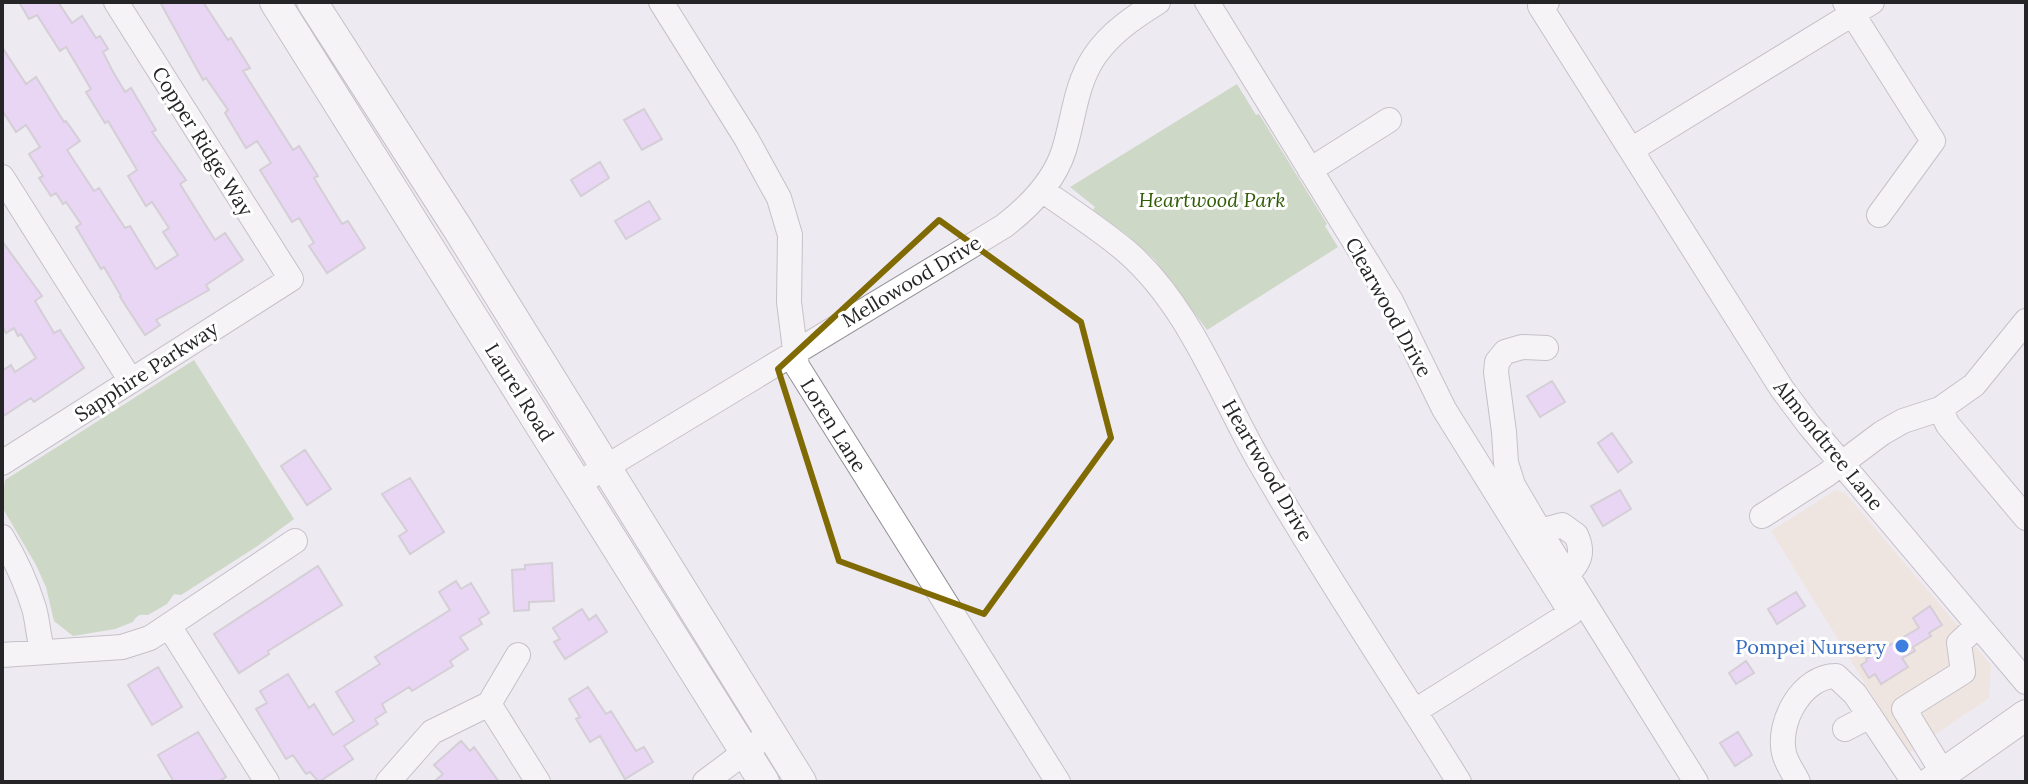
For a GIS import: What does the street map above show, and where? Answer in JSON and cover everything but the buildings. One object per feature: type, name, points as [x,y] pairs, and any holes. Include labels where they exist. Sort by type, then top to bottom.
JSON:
[{"type":"main road","name":"Laurel Road","points":[[275,2],[764,782]]},
{"type":"main road","name":"Laurel Road","points":[[312,2],[458,229],[801,782]]},
{"type":"main road","points":[[391,187],[418,209],[436,236],[443,238],[458,229]]},
{"type":"main road","points":[[1944,777],[2026,715]]},
{"type":"street","name":"Copper Ridge Way","points":[[116,2],[291,279]]},
{"type":"street","name":"Loren Lane","points":[[661,2],[746,138],[779,198],[790,235],[789,302],[797,366],[1058,782]]},
{"type":"street","name":"Mellowood Drive","points":[[578,484],[1004,226],[1042,190],[1055,171],[1064,150],[1076,92],[1093,58],[1113,33],[1158,2]]},
{"type":"street","name":"Clearwood Drive","points":[[1207,2],[1391,301],[1444,409],[1571,613],[1415,711]]},
{"type":"street","name":"Almondtree Lane","points":[[1547,2],[1540,6],[1782,389],[2026,682]]},
{"type":"street","points":[[1631,150],[1857,6],[1933,141],[1879,215]]},
{"type":"street","points":[[1310,170],[1389,120]]},
{"type":"street","points":[[2,177],[131,381]]},
{"type":"street","name":"Heartwood Drive","points":[[1042,190],[1127,252],[1175,309],[1214,373],[1261,465],[1459,782]]},
{"type":"street","name":"Sapphire Parkway","points":[[2,463],[291,279]]},
{"type":"street","points":[[1762,516],[1882,433],[1903,421],[1940,409],[1974,385],[2026,321]]},
{"type":"street","points":[[1546,348],[1522,347],[1505,352],[1497,362],[1506,463],[1513,485],[1696,782]]},
{"type":"street","points":[[1940,409],[1948,425],[2026,518]]},
{"type":"street","points":[[2,537],[17,563],[35,611],[37,636],[43,652]]},
{"type":"street","points":[[2,655],[122,647],[150,638],[295,541]]},
{"type":"street","points":[[1944,777],[1904,709],[1963,672],[1959,643],[1978,625]]},
{"type":"street","points":[[169,626],[267,782]]},
{"type":"street","points":[[388,782],[432,732],[489,704],[518,655]]},
{"type":"street","points":[[1798,782],[1784,754],[1785,723],[1790,709],[1818,680],[1836,676],[1855,694],[1914,782]]},
{"type":"street","points":[[489,704],[538,782]]},
{"type":"street","points":[[1845,729],[1870,716]]},
{"type":"street","points":[[705,782],[771,733]]},
{"type":"highlighted area","points":[[939,220],[1081,322],[1111,438],[984,614],[839,561],[778,369]]},
{"type":"shaded area","points":[[1836,490],[1845,493],[1991,665],[1989,698],[1908,753],[1771,531]]},
{"type":"green space","name":"Heartwood Park","points":[[1237,84],[1256,115],[1259,114],[1338,247],[1207,330],[1154,259],[1093,210],[1095,207],[1070,187]]},
{"type":"green space","points":[[194,360],[294,519],[181,595],[174,594],[167,604],[148,615],[139,616],[133,622],[115,629],[73,636],[54,621],[46,587],[36,565],[2,507],[5,480]]},
{"type":"place","name":"Pompei Nursery","points":[[1902,646]]}]
